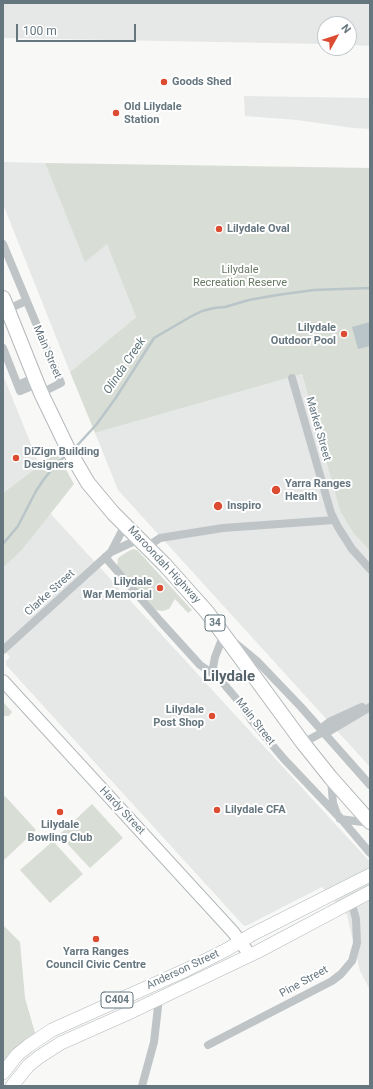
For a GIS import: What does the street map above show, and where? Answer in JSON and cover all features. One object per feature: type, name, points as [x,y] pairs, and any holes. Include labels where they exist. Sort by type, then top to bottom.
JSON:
[{"type":"highway","name":"34","points":[[4,306],[37,385]]},
{"type":"highway","name":"Maroondah Highway","points":[[37,385],[74,461],[88,483],[125,525],[193,596],[224,634],[270,700],[303,743],[370,823]]},
{"type":"main road","name":"Hardy Street","points":[[3,681],[172,865],[240,941],[250,955]]},
{"type":"main road","name":"Anderson Street","points":[[3,1073],[18,1056],[40,1037],[58,1027],[186,970],[364,878]]},
{"type":"main road","points":[[345,888],[351,901]]},
{"type":"main road","name":"Anderson Street","points":[[12,1086],[28,1066],[61,1043],[250,955],[370,892]]},
{"type":"main road","points":[[186,970],[193,982]]},
{"type":"main road","points":[[92,1011],[122,1004],[152,992],[156,993],[159,998]]},
{"type":"street","name":"Main Street","points":[[3,244],[61,383],[37,385],[20,391],[3,348]]},
{"type":"street","points":[[4,306],[26,301]]},
{"type":"street","name":"Market Street","points":[[292,378],[327,501],[334,520],[352,549],[370,569]]},
{"type":"street","name":"Clarke Street","points":[[108,554],[160,538],[223,528],[334,520]]},
{"type":"street","name":"Clarke Street","points":[[3,650],[108,554],[125,525]]},
{"type":"street","name":"Main Street","points":[[108,554],[160,622],[204,669],[217,676],[284,759],[340,818],[370,853]]},
{"type":"street","points":[[212,673],[214,660],[224,634],[258,661],[370,785]]},
{"type":"street","points":[[303,743],[322,732],[328,732],[370,705]]},
{"type":"street","points":[[331,778],[333,803],[340,818],[370,823]]},
{"type":"street","points":[[364,878],[370,870]]},
{"type":"street","name":"Pine Street","points":[[208,1045],[341,974],[352,961],[358,943],[356,919],[351,901]]},
{"type":"street","points":[[142,1086],[154,1042],[159,998]]},
{"type":"shaded area","points":[[3,3],[370,3],[370,46],[357,45],[357,16],[317,16],[317,44],[3,38]]},
{"type":"shaded area","points":[[244,96],[370,98],[370,129],[297,120],[245,116]]},
{"type":"shaded area","points":[[3,162],[45,163],[85,261],[107,243],[136,317],[70,372],[3,204]]},
{"type":"shaded area","points":[[370,322],[370,346],[358,349],[352,327]]},
{"type":"shaded area","points":[[302,374],[340,511],[354,534],[370,551],[370,767],[118,490],[95,433]]},
{"type":"shaded area","points":[[3,375],[39,464],[36,468],[3,493]]},
{"type":"shaded area","points":[[50,513],[370,862],[370,990],[360,971],[347,915],[322,887],[246,926],[243,925],[6,665],[6,661],[10,657],[3,649],[3,568],[21,551]]},
{"type":"green space","name":"Lilydale Recreation Reserve","points":[[45,163],[370,168],[370,551],[354,534],[340,511],[302,374],[95,433],[70,372],[136,317],[107,244],[85,262]]},
{"type":"green space","points":[[55,450],[74,484],[21,551],[3,568],[3,493],[36,468]]},
{"type":"green space","points":[[133,549],[137,550],[192,610],[188,613],[175,599],[169,609],[163,611],[156,610],[117,567],[118,558]]},
{"type":"green space","points":[[3,702],[12,712],[9,716],[3,716]]},
{"type":"green space","points":[[5,796],[36,830],[3,861],[3,798]]},
{"type":"green space","points":[[92,804],[123,838],[90,868],[59,835]]},
{"type":"green space","points":[[53,841],[83,874],[50,903],[20,870]]},
{"type":"green space","points":[[3,925],[20,942],[25,998],[35,1033],[3,1062]]},
{"type":"waterway","name":"Olinda Creek","points":[[73,450],[96,425],[115,399],[154,338],[190,317],[202,311],[277,295],[314,290],[370,288]]},
{"type":"waterway","name":"Olinda Creek","points":[[3,544],[18,526],[44,479],[58,462],[67,455]]},
{"type":"place","name":"Goods Shed","points":[[164,82]]},
{"type":"place","name":"Old Lilydale Station","points":[[116,113]]},
{"type":"place","name":"Lilydale Oval","points":[[219,229]]},
{"type":"place","name":"Lilydale Outdoor Pool","points":[[344,334]]},
{"type":"place","name":"DiZign Building Designers","points":[[16,458]]},
{"type":"place","name":"Yarra Ranges Health","points":[[276,490]]},
{"type":"place","name":"Inspiro","points":[[218,506]]},
{"type":"place","name":"Lilydale War Memorial","points":[[160,588]]},
{"type":"place","name":"Lilydale Post Shop","points":[[212,716]]},
{"type":"place","name":"Lilydale CFA","points":[[217,810]]},
{"type":"place","name":"Lilydale Bowling Club","points":[[60,812]]},
{"type":"place","name":"Yarra Ranges Council Civic Centre","points":[[96,939]]},
{"type":"district","name":"Lilydale","points":[[229,677]]}]
